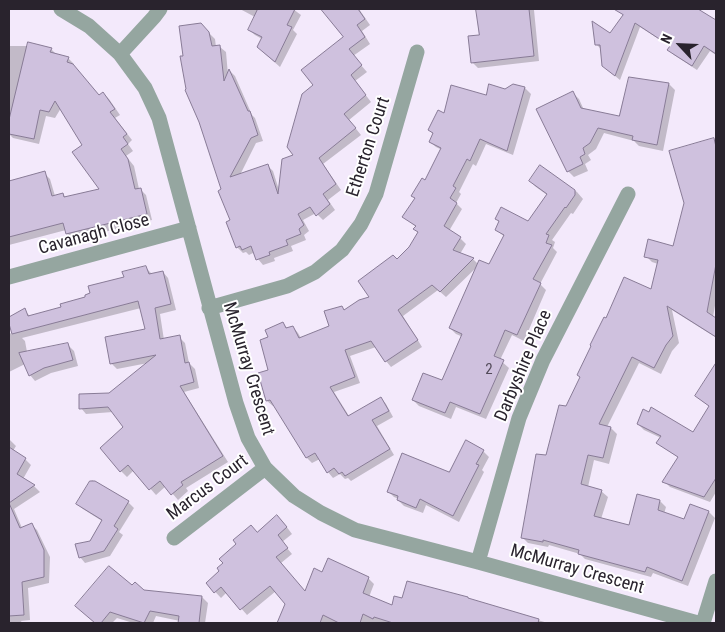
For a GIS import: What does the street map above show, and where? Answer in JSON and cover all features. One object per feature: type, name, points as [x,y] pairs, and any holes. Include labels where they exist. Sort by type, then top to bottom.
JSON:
[{"type":"street","name":"McMurray Crescent","points":[[61,9],[89,26],[120,54],[145,88],[159,118],[209,308],[248,438],[265,468],[294,496],[321,514],[355,530],[698,623]]},
{"type":"street","points":[[120,54],[160,9]]},
{"type":"street","name":"Etherton Court","points":[[209,308],[287,286],[315,272],[342,250],[361,224],[376,194],[417,52]]},
{"type":"street","name":"Darbyshire Place","points":[[478,562],[519,418],[543,360],[628,194]]},
{"type":"street","name":"Cavanagh Close","points":[[9,277],[189,228]]},
{"type":"street","name":"Marcus Court","points":[[174,538],[265,468]]},
{"type":"street","points":[[703,623],[716,581]]},
{"type":"building","points":[[258,9],[295,9],[287,25],[292,27],[275,62],[257,47],[262,37],[248,30]]},
{"type":"building","points":[[321,9],[358,9],[365,19],[357,25],[365,37],[349,49],[362,65],[351,75],[366,95],[344,114],[356,128],[319,158],[336,184],[323,194],[330,204],[316,216],[310,207],[298,214],[304,225],[299,229],[301,234],[286,240],[288,245],[269,252],[270,255],[256,260],[251,246],[242,250],[240,246],[236,248],[226,222],[230,220],[218,191],[221,189],[199,122],[185,90],[180,56],[183,56],[179,26],[201,23],[209,32],[212,46],[220,45],[224,81],[229,69],[248,111],[250,111],[258,135],[251,138],[230,177],[268,164],[278,194],[282,159],[293,155],[287,147],[302,94],[313,85],[301,70],[343,37]]},
{"type":"building","points":[[476,9],[529,9],[534,56],[471,63],[468,36],[479,35]]},
{"type":"building","points":[[614,9],[698,9],[716,20],[716,54],[704,46],[692,66],[667,50],[670,46],[635,23],[615,76],[602,66],[600,45],[595,45],[592,21],[610,33],[623,15]]},
{"type":"building","points":[[28,42],[52,48],[50,52],[69,57],[67,62],[73,64],[99,95],[103,92],[115,109],[110,112],[127,134],[123,137],[128,144],[121,149],[128,159],[135,189],[141,188],[147,214],[66,234],[63,223],[9,237],[9,181],[45,171],[52,196],[63,193],[64,197],[99,189],[72,152],[82,145],[55,101],[49,112],[40,110],[34,139],[9,134],[9,120]]},
{"type":"building","points":[[629,77],[669,83],[657,145],[632,140],[633,136],[598,128],[590,143],[583,148],[585,154],[580,157],[583,164],[567,172],[536,109],[573,91],[581,108],[619,116]]},
{"type":"building","points":[[489,84],[505,89],[513,84],[525,87],[507,151],[480,139],[470,161],[467,159],[453,186],[456,188],[450,198],[457,203],[444,226],[461,237],[453,250],[474,258],[440,292],[432,285],[398,310],[418,340],[385,362],[371,341],[345,350],[355,377],[330,387],[348,416],[381,397],[389,411],[372,420],[390,449],[345,476],[342,472],[339,474],[334,468],[327,473],[315,453],[306,458],[270,400],[266,401],[258,373],[268,370],[260,340],[268,337],[265,330],[283,322],[286,328],[293,326],[299,338],[329,326],[324,311],[342,306],[344,310],[359,300],[369,297],[358,281],[393,255],[397,259],[409,247],[418,232],[413,229],[416,226],[402,217],[415,198],[411,196],[422,178],[425,180],[441,148],[429,142],[433,133],[428,130],[438,110],[444,113],[451,85],[486,95]]},
{"type":"building","points":[[714,138],[716,147],[716,264],[707,312],[716,318],[716,337],[667,306],[673,336],[654,368],[632,357],[599,424],[611,427],[603,458],[588,455],[581,484],[602,490],[594,516],[629,525],[637,494],[660,500],[658,510],[684,519],[690,504],[709,511],[682,581],[647,567],[645,572],[578,554],[579,550],[543,540],[543,542],[521,538],[536,454],[546,455],[559,405],[566,406],[580,377],[577,375],[590,345],[604,317],[606,318],[624,277],[651,289],[658,260],[644,257],[648,239],[673,246],[684,203],[669,151]]},
{"type":"building","points":[[540,165],[575,190],[575,195],[546,234],[549,235],[546,243],[552,245],[533,279],[541,283],[517,335],[505,330],[494,356],[504,360],[480,414],[450,402],[445,413],[412,400],[423,373],[442,380],[462,334],[449,328],[479,260],[489,264],[504,235],[495,230],[499,221],[495,219],[501,207],[528,221],[547,194],[529,181]]},
{"type":"building","points":[[146,266],[149,274],[163,271],[171,304],[155,308],[160,339],[180,335],[185,363],[189,362],[194,382],[180,386],[223,456],[181,482],[183,485],[171,495],[160,481],[149,490],[128,465],[120,472],[100,448],[123,427],[108,407],[79,409],[79,394],[109,393],[156,355],[110,364],[105,337],[145,329],[138,301],[12,334],[9,324],[9,317],[25,308],[28,316],[61,307],[60,304],[85,297],[85,295],[90,293],[88,286],[124,277],[122,272]]},
{"type":"building","points":[[68,343],[73,360],[44,368],[29,376],[19,353]]},
{"type":"building","points":[[716,363],[716,478],[704,497],[662,482],[678,457],[656,443],[661,436],[637,424],[643,409],[649,412],[651,407],[693,432],[709,406],[695,396]]},
{"type":"building","points":[[466,440],[484,450],[476,464],[479,465],[453,516],[420,499],[416,508],[397,500],[398,496],[387,492],[402,453],[449,472]]},
{"type":"building","points":[[9,447],[26,458],[17,474],[35,485],[9,503]]},
{"type":"building","points":[[90,481],[95,481],[129,501],[114,526],[118,529],[104,551],[79,558],[75,544],[90,541],[102,520],[76,504]]},
{"type":"building","points":[[9,503],[20,528],[32,523],[44,550],[44,577],[22,582],[24,615],[9,616]]},
{"type":"building","points":[[277,515],[287,527],[278,535],[288,548],[276,557],[305,591],[314,568],[322,572],[328,558],[369,577],[363,593],[392,605],[394,596],[402,598],[407,581],[539,619],[538,623],[393,623],[374,617],[373,619],[363,614],[360,623],[339,623],[323,615],[320,623],[277,623],[285,604],[270,586],[240,610],[221,587],[214,593],[206,583],[219,571],[217,568],[223,563],[219,559],[236,544],[233,540],[251,525],[257,532]]},
{"type":"building","points":[[109,566],[132,585],[135,582],[144,590],[202,596],[199,623],[178,623],[179,616],[150,611],[144,623],[110,612],[101,623],[95,623],[75,606]]}]
